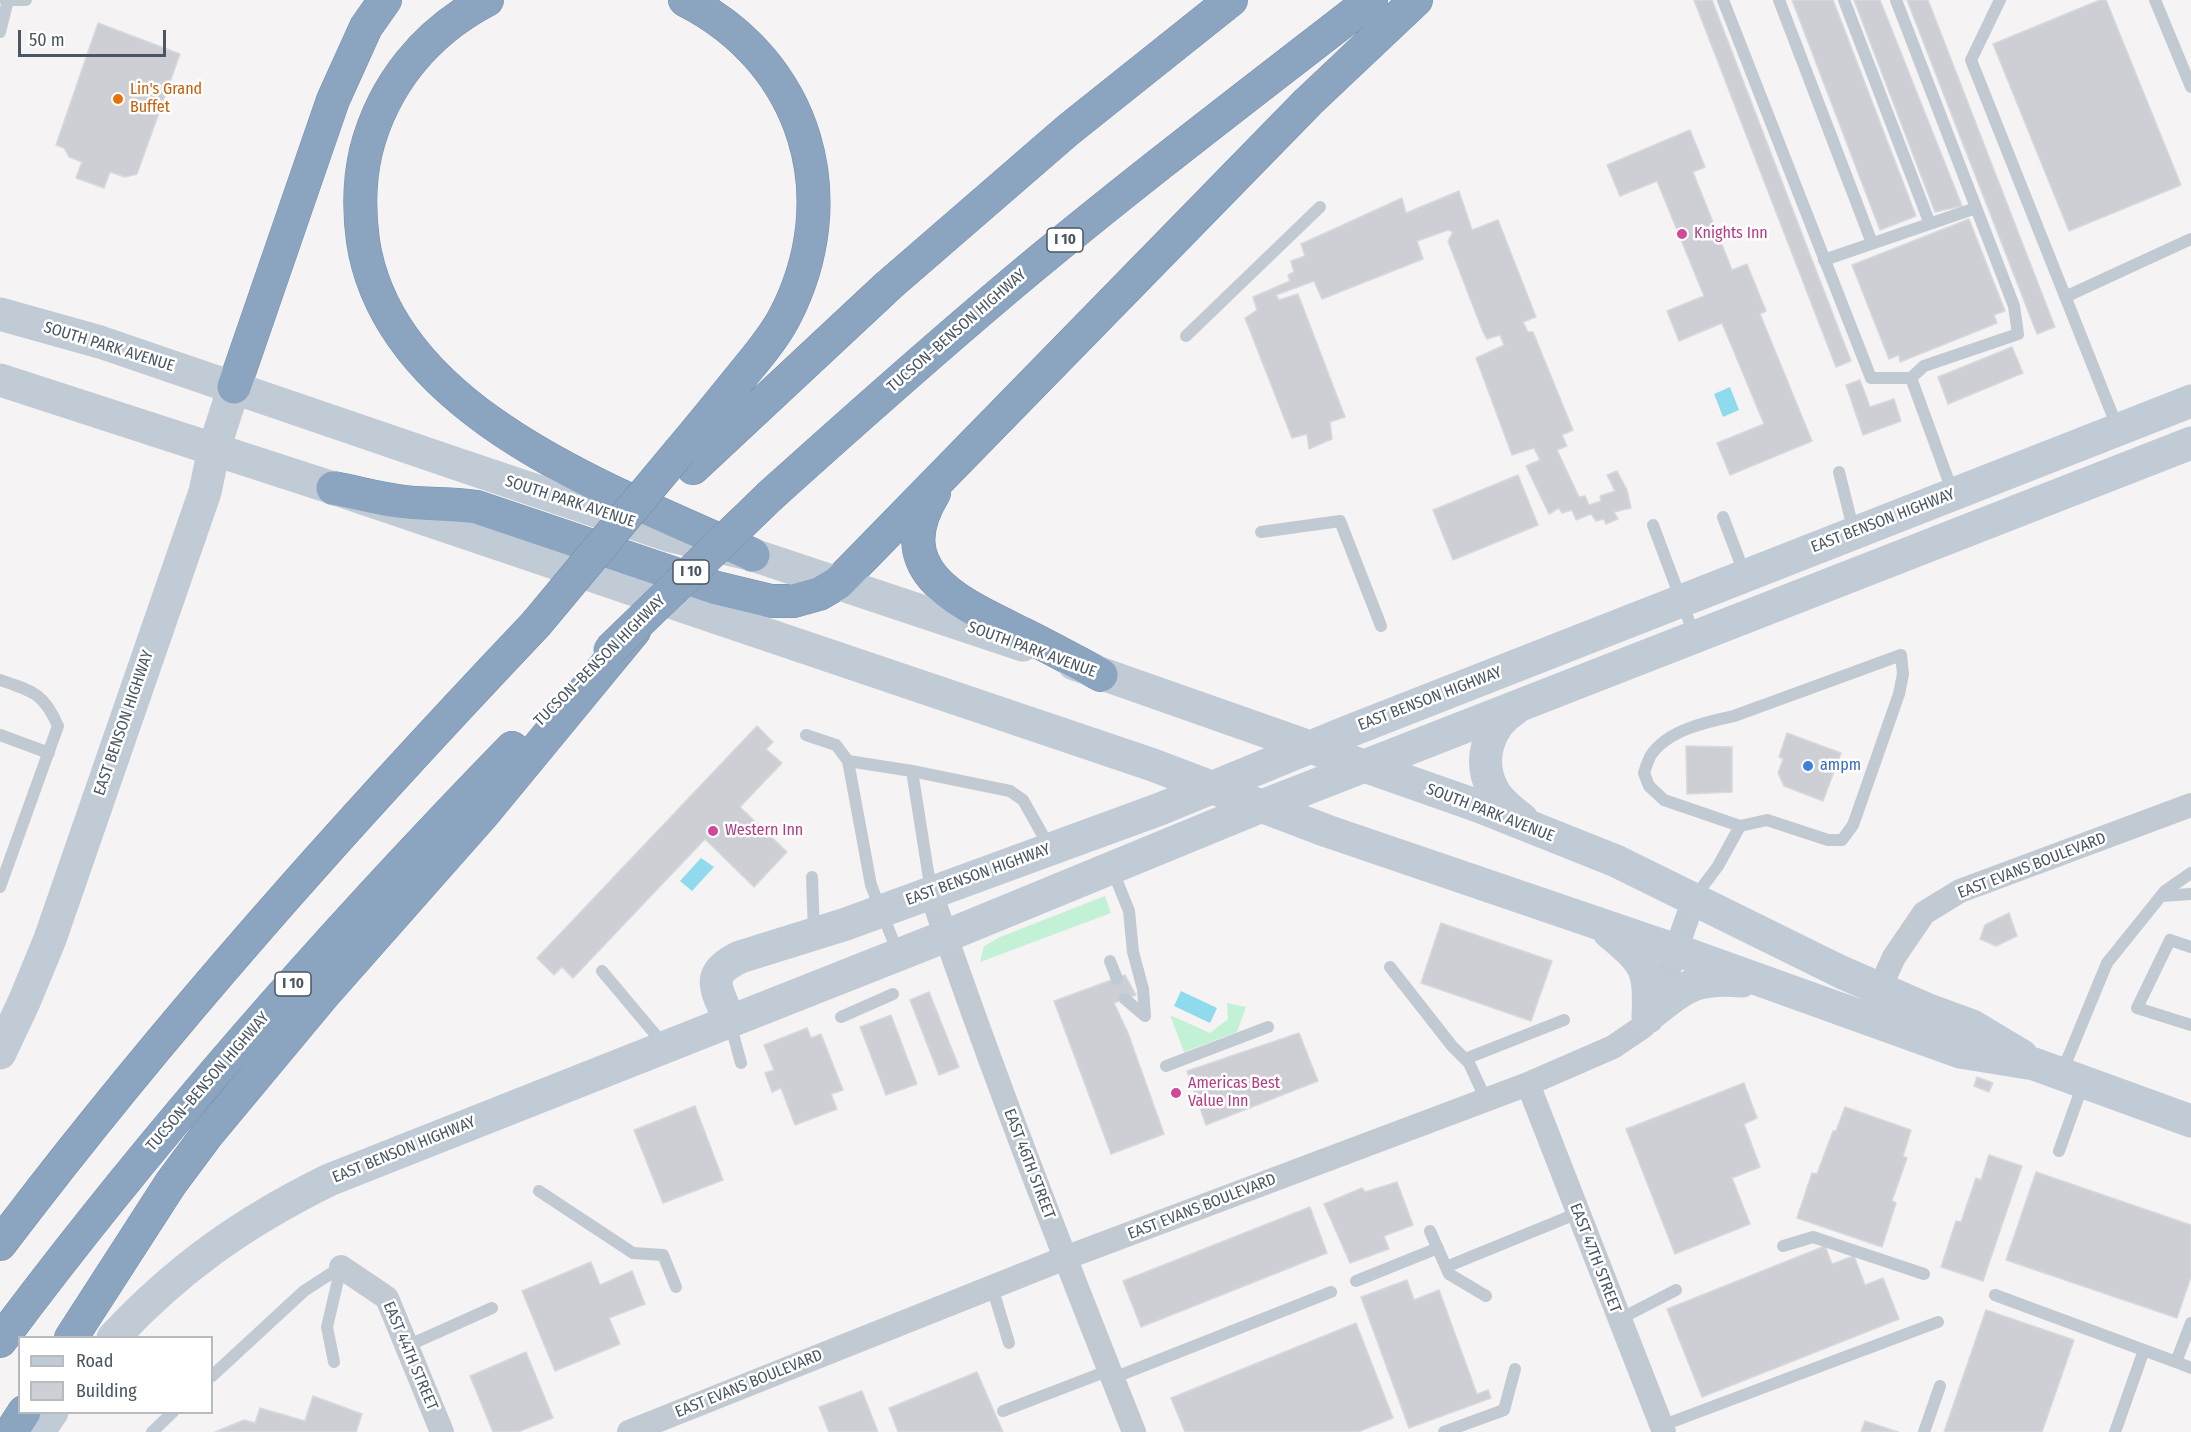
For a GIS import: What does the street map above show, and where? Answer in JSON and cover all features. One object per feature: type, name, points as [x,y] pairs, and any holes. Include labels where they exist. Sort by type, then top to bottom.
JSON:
[{"type":"highway","points":[[234,387],[333,100],[366,27],[385,0]]},
{"type":"highway","points":[[487,0],[466,11],[420,49],[380,108],[372,131],[361,184],[362,231],[370,272],[390,318],[421,362],[443,385],[468,406],[509,434],[575,474],[753,555]]},
{"type":"highway","points":[[685,0],[707,11],[736,32],[763,61],[786,93],[800,124],[808,155],[813,216],[809,250],[800,284],[783,320],[687,459]]},
{"type":"highway","points":[[0,1244],[196,1000],[336,839],[687,459],[834,336],[1068,130],[1231,0]]},
{"type":"highway","name":"TUCSON–BENSON HIGHWAY","points":[[0,1341],[126,1178],[257,1024],[422,841],[613,651],[654,607],[771,495],[868,407],[1014,282],[1192,139],[1371,0]]},
{"type":"highway","points":[[333,488],[396,501],[477,507],[717,588],[771,601],[794,601],[819,594],[838,583],[1343,67],[1416,0]]},
{"type":"highway","points":[[956,464],[932,497],[921,520],[919,537],[926,569],[939,586],[960,601],[1101,675]]},
{"type":"highway","points":[[73,1336],[154,1208],[206,1136],[325,993],[484,813],[613,651]]},
{"type":"highway","points":[[0,1220],[116,1098]]},
{"type":"highway","points":[[12,1432],[23,1414]]},
{"type":"main road","name":"SOUTH PARK AVENUE","points":[[0,314],[100,342],[671,536],[753,555],[838,583],[1056,656],[1101,675],[1478,806],[1616,861],[1879,990],[1972,1026],[2060,1073],[2191,1120]]},
{"type":"main road","name":"SOUTH PARK AVENUE","points":[[0,380],[333,488],[1153,765],[1327,831],[1676,950],[1960,1053],[2060,1073]]},
{"type":"main road","name":"EAST BENSON HIGHWAY","points":[[0,1053],[50,939],[205,492],[214,450],[234,387]]},
{"type":"main road","name":"EAST BENSON HIGHWAY","points":[[730,1022],[716,986],[717,975],[725,965],[740,957],[932,893],[1214,787],[1745,575],[2191,401]]},
{"type":"main road","name":"EAST BENSON HIGHWAY","points":[[115,1336],[153,1297],[198,1258],[249,1223],[304,1192],[340,1176],[946,936],[1262,806],[2191,443]]},
{"type":"main road","points":[[2046,458],[2059,494]]},
{"type":"main road","points":[[1527,703],[1506,715],[1493,730],[1486,753],[1486,764],[1492,788],[1499,798],[1520,818],[1541,832]]},
{"type":"main road","points":[[1601,925],[1630,950],[1645,968],[1649,991],[1649,1016]]},
{"type":"main road","points":[[1649,1016],[1682,989],[1699,982],[1726,980],[1766,982]]},
{"type":"main road","points":[[38,1432],[51,1414]]},
{"type":"street","name":"EAST EVANS BOULEVARD","points":[[1879,990],[1894,957],[1924,913],[1960,891],[2191,805]]},
{"type":"street","name":"EAST 46TH STREET","points":[[932,893],[968,1001],[1065,1258],[1134,1432]]},
{"type":"street","name":"EAST EVANS BOULEVARD","points":[[629,1432],[1065,1258],[1528,1084],[1613,1047],[1644,1026],[1661,992],[1694,898]]},
{"type":"street","name":"EAST 47TH STREET","points":[[1528,1084],[1662,1429]]},
{"type":"street","name":"EAST 44TH STREET","points":[[340,1267],[387,1298],[442,1432]]},
{"type":"lane","points":[[0,32],[6,0],[26,0]]},
{"type":"lane","points":[[1723,0],[1871,378],[1911,378],[1924,366],[2018,334],[2014,306],[1896,0]]},
{"type":"lane","points":[[1779,0],[1872,243]]},
{"type":"lane","points":[[1844,0],[1930,224]]},
{"type":"lane","points":[[2000,0],[1971,60],[2118,431]]},
{"type":"lane","points":[[2155,0],[2191,87]]},
{"type":"lane","points":[[1186,336],[1320,207]]},
{"type":"lane","points":[[1824,260],[1976,208]]},
{"type":"lane","points":[[2065,297],[2191,239]]},
{"type":"lane","points":[[1911,378],[1953,494]]},
{"type":"lane","points":[[1839,472],[1854,532]]},
{"type":"lane","points":[[1723,517],[1745,575]]},
{"type":"lane","points":[[1261,532],[1340,521],[1381,626]]},
{"type":"lane","points":[[1653,525],[1696,638]]},
{"type":"lane","points":[[1694,898],[1718,866],[1740,826],[1767,820],[1828,840],[1842,840],[1853,825],[1899,694],[1903,674],[1901,655],[1734,716],[1710,721],[1679,733],[1669,738],[1651,755],[1644,773],[1648,786],[1664,801],[1740,826]]},
{"type":"lane","points":[[0,680],[33,691],[51,711],[58,726],[0,887]]},
{"type":"lane","points":[[0,735],[49,753]]},
{"type":"lane","points":[[806,735],[836,745],[848,761],[871,885],[899,954]]},
{"type":"lane","points":[[848,761],[912,771],[1010,791],[1023,800],[1050,848]]},
{"type":"lane","points":[[912,771],[932,893]]},
{"type":"lane","points":[[1111,868],[1129,910],[1132,952],[1143,989],[1144,1016],[1125,999]]},
{"type":"lane","points":[[2059,1151],[2060,1073],[2107,963],[2165,891],[2191,873]]},
{"type":"lane","points":[[812,877],[814,934]]},
{"type":"lane","points":[[2161,896],[2191,894]]},
{"type":"lane","points":[[2191,947],[2170,940],[2137,1008],[2191,1025]]},
{"type":"lane","points":[[1110,961],[1117,979]]},
{"type":"lane","points":[[1390,967],[1452,1046],[1469,1063],[1486,1100]]},
{"type":"lane","points":[[602,971],[666,1047]]},
{"type":"lane","points":[[841,1017],[893,994]]},
{"type":"lane","points":[[1465,1059],[1564,1020]]},
{"type":"lane","points":[[730,1022],[741,1063]]},
{"type":"lane","points":[[1166,1066],[1268,1027]]},
{"type":"lane","points":[[539,1191],[633,1253],[663,1255],[676,1287]]},
{"type":"lane","points":[[1447,1270],[1578,1213]]},
{"type":"lane","points":[[1430,1231],[1447,1270],[1486,1296]]},
{"type":"lane","points":[[1783,1246],[1813,1237],[1924,1274]]},
{"type":"lane","points":[[1356,1281],[1438,1248]]},
{"type":"lane","points":[[334,1362],[327,1327],[340,1267]]},
{"type":"lane","points":[[213,1375],[304,1291],[340,1267]]},
{"type":"lane","points":[[992,1287],[1009,1343]]},
{"type":"lane","points":[[1618,1320],[1676,1290]]},
{"type":"lane","points":[[1003,1411],[1111,1374],[1331,1292]]},
{"type":"lane","points":[[1995,1295],[2191,1368]]},
{"type":"lane","points":[[407,1346],[492,1308]]},
{"type":"lane","points":[[1662,1429],[1938,1322]]},
{"type":"lane","points":[[2176,1362],[2191,1323]]},
{"type":"lane","points":[[2115,1432],[2144,1350]]},
{"type":"lane","points":[[1444,1432],[1504,1410],[1515,1369]]},
{"type":"lane","points":[[1924,1432],[1940,1386]]},
{"type":"lane","points":[[152,1432],[172,1414]]},
{"type":"green space","points":[[1105,896],[1111,913],[980,962],[984,946],[1000,937]]},
{"type":"green space","points":[[1227,1003],[1246,1007],[1237,1032],[1184,1052],[1170,1015],[1210,1033],[1228,1019]]},
{"type":"water","points":[[1730,387],[1739,410],[1723,417],[1714,394]]},
{"type":"water","points":[[701,858],[714,867],[692,891],[680,881]]},
{"type":"water","points":[[1181,991],[1217,1008],[1210,1023],[1174,1006]]},
{"type":"building","points":[[1694,0],[1712,0],[1851,361],[1836,367]]},
{"type":"building","points":[[1792,0],[1833,0],[1916,216],[1880,230]]},
{"type":"building","points":[[1854,0],[1880,0],[1962,206],[1935,212]]},
{"type":"building","points":[[1907,0],[1928,0],[2055,327],[2037,334]]},
{"type":"building","points":[[2100,0],[2106,0],[2181,185],[2069,231],[1993,44]]},
{"type":"building","name":"Lin's Grand Buffet","points":[[98,23],[180,54],[137,174],[125,177],[110,172],[104,188],[76,178],[82,162],[69,157],[64,148],[56,145]]},
{"type":"building","points":[[1690,130],[1705,167],[1693,172],[1732,270],[1747,264],[1766,311],[1760,314],[1812,441],[1730,475],[1717,443],[1764,424],[1722,323],[1679,341],[1667,311],[1704,296],[1657,181],[1620,196],[1607,165]]},
{"type":"building","points":[[1459,191],[1472,230],[1498,220],[1536,317],[1523,322],[1528,332],[1533,332],[1573,430],[1562,435],[1567,446],[1557,450],[1579,497],[1585,496],[1589,505],[1601,501],[1600,496],[1615,491],[1607,475],[1617,471],[1627,490],[1631,508],[1614,512],[1618,519],[1606,524],[1604,519],[1596,521],[1591,514],[1576,520],[1572,510],[1562,513],[1559,508],[1549,514],[1526,466],[1540,460],[1534,448],[1512,455],[1476,358],[1504,345],[1500,335],[1487,339],[1483,332],[1448,241],[1453,232],[1448,230],[1417,241],[1423,259],[1322,299],[1314,281],[1276,295],[1279,300],[1298,294],[1345,417],[1330,422],[1332,439],[1309,449],[1307,434],[1292,438],[1245,318],[1257,310],[1253,297],[1290,281],[1288,275],[1294,272],[1291,261],[1305,256],[1301,244],[1402,198],[1406,213]]},
{"type":"building","points":[[1969,219],[2005,311],[1994,315],[1997,323],[1900,362],[1899,355],[1889,359],[1852,265]]},
{"type":"building","points":[[2012,347],[2023,373],[1948,404],[1938,377]]},
{"type":"building","points":[[1860,380],[1870,407],[1894,399],[1901,421],[1863,435],[1846,385]]},
{"type":"building","points":[[1518,475],[1538,525],[1453,560],[1433,510]]},
{"type":"building","points":[[757,726],[773,742],[766,749],[782,763],[740,807],[787,852],[754,887],[705,839],[573,978],[562,967],[554,975],[537,958]]},
{"type":"building","name":"ampm","points":[[1787,733],[1841,753],[1823,801],[1784,786],[1778,773],[1783,759],[1779,757]]},
{"type":"building","points":[[1686,746],[1732,747],[1732,792],[1687,794]]},
{"type":"building","points":[[2009,913],[2017,936],[1996,946],[1980,939],[1985,925]]},
{"type":"building","points":[[1441,923],[1552,961],[1531,1021],[1421,983]]},
{"type":"building","points":[[1125,975],[1136,995],[1114,1003],[1128,1033],[1164,1134],[1111,1154],[1054,1001]]},
{"type":"building","points":[[929,992],[959,1067],[939,1075],[910,1000]]},
{"type":"building","points":[[891,1015],[917,1084],[886,1095],[860,1027]]},
{"type":"building","points":[[807,1028],[811,1038],[821,1034],[843,1090],[831,1094],[837,1109],[795,1125],[781,1088],[772,1092],[765,1073],[774,1070],[764,1045]]},
{"type":"building","points":[[1299,1033],[1318,1081],[1206,1125],[1187,1071]]},
{"type":"building","points":[[1977,1077],[1993,1083],[1989,1092],[1974,1086]]},
{"type":"building","points":[[1744,1083],[1757,1118],[1744,1124],[1760,1167],[1732,1178],[1750,1224],[1675,1254],[1626,1129]]},
{"type":"building","points":[[695,1106],[723,1180],[663,1203],[634,1130]]},
{"type":"building","points":[[1845,1107],[1911,1130],[1903,1156],[1907,1158],[1892,1201],[1896,1203],[1882,1247],[1797,1218],[1812,1173],[1817,1174],[1833,1131],[1836,1131]]},
{"type":"building","points":[[1989,1155],[2022,1166],[1983,1281],[1941,1267],[1956,1221],[1961,1222],[1976,1178],[1981,1180]]},
{"type":"building","points":[[2036,1172],[2191,1225],[2191,1277],[2177,1318],[2006,1260]]},
{"type":"building","points":[[1397,1182],[1413,1225],[1384,1236],[1389,1249],[1350,1263],[1324,1204],[1362,1188],[1365,1192]]},
{"type":"building","points":[[1310,1207],[1327,1253],[1141,1327],[1123,1281]]},
{"type":"building","points":[[1825,1246],[1832,1264],[1854,1256],[1865,1285],[1883,1278],[1899,1319],[1702,1397],[1667,1309]]},
{"type":"building","points":[[591,1262],[600,1285],[632,1271],[645,1304],[609,1318],[620,1344],[555,1371],[522,1291]]},
{"type":"building","points":[[1407,1280],[1414,1300],[1439,1290],[1477,1394],[1488,1390],[1491,1398],[1409,1428],[1361,1297]]},
{"type":"building","points":[[1986,1310],[2074,1340],[2042,1432],[1944,1432]]},
{"type":"building","points":[[1356,1323],[1393,1418],[1358,1432],[1185,1432],[1171,1398]]},
{"type":"building","points":[[526,1352],[553,1418],[518,1432],[493,1432],[470,1376]]},
{"type":"building","points":[[977,1372],[1003,1432],[898,1432],[889,1408]]},
{"type":"building","points":[[862,1391],[878,1432],[829,1432],[819,1407]]},
{"type":"building","points":[[313,1396],[362,1414],[356,1432],[215,1432],[244,1420],[255,1423],[260,1408],[305,1421]]},
{"type":"building","points":[[1865,1421],[1898,1432],[1861,1432]]},
{"type":"place","name":"Lin's Grand Buffet","points":[[118,99]]},
{"type":"place","name":"Knights Inn","points":[[1682,234]]},
{"type":"place","name":"ampm","points":[[1808,766]]},
{"type":"place","name":"Western Inn","points":[[713,831]]},
{"type":"place","name":"Americas Best Value Inn","points":[[1176,1093]]}]
